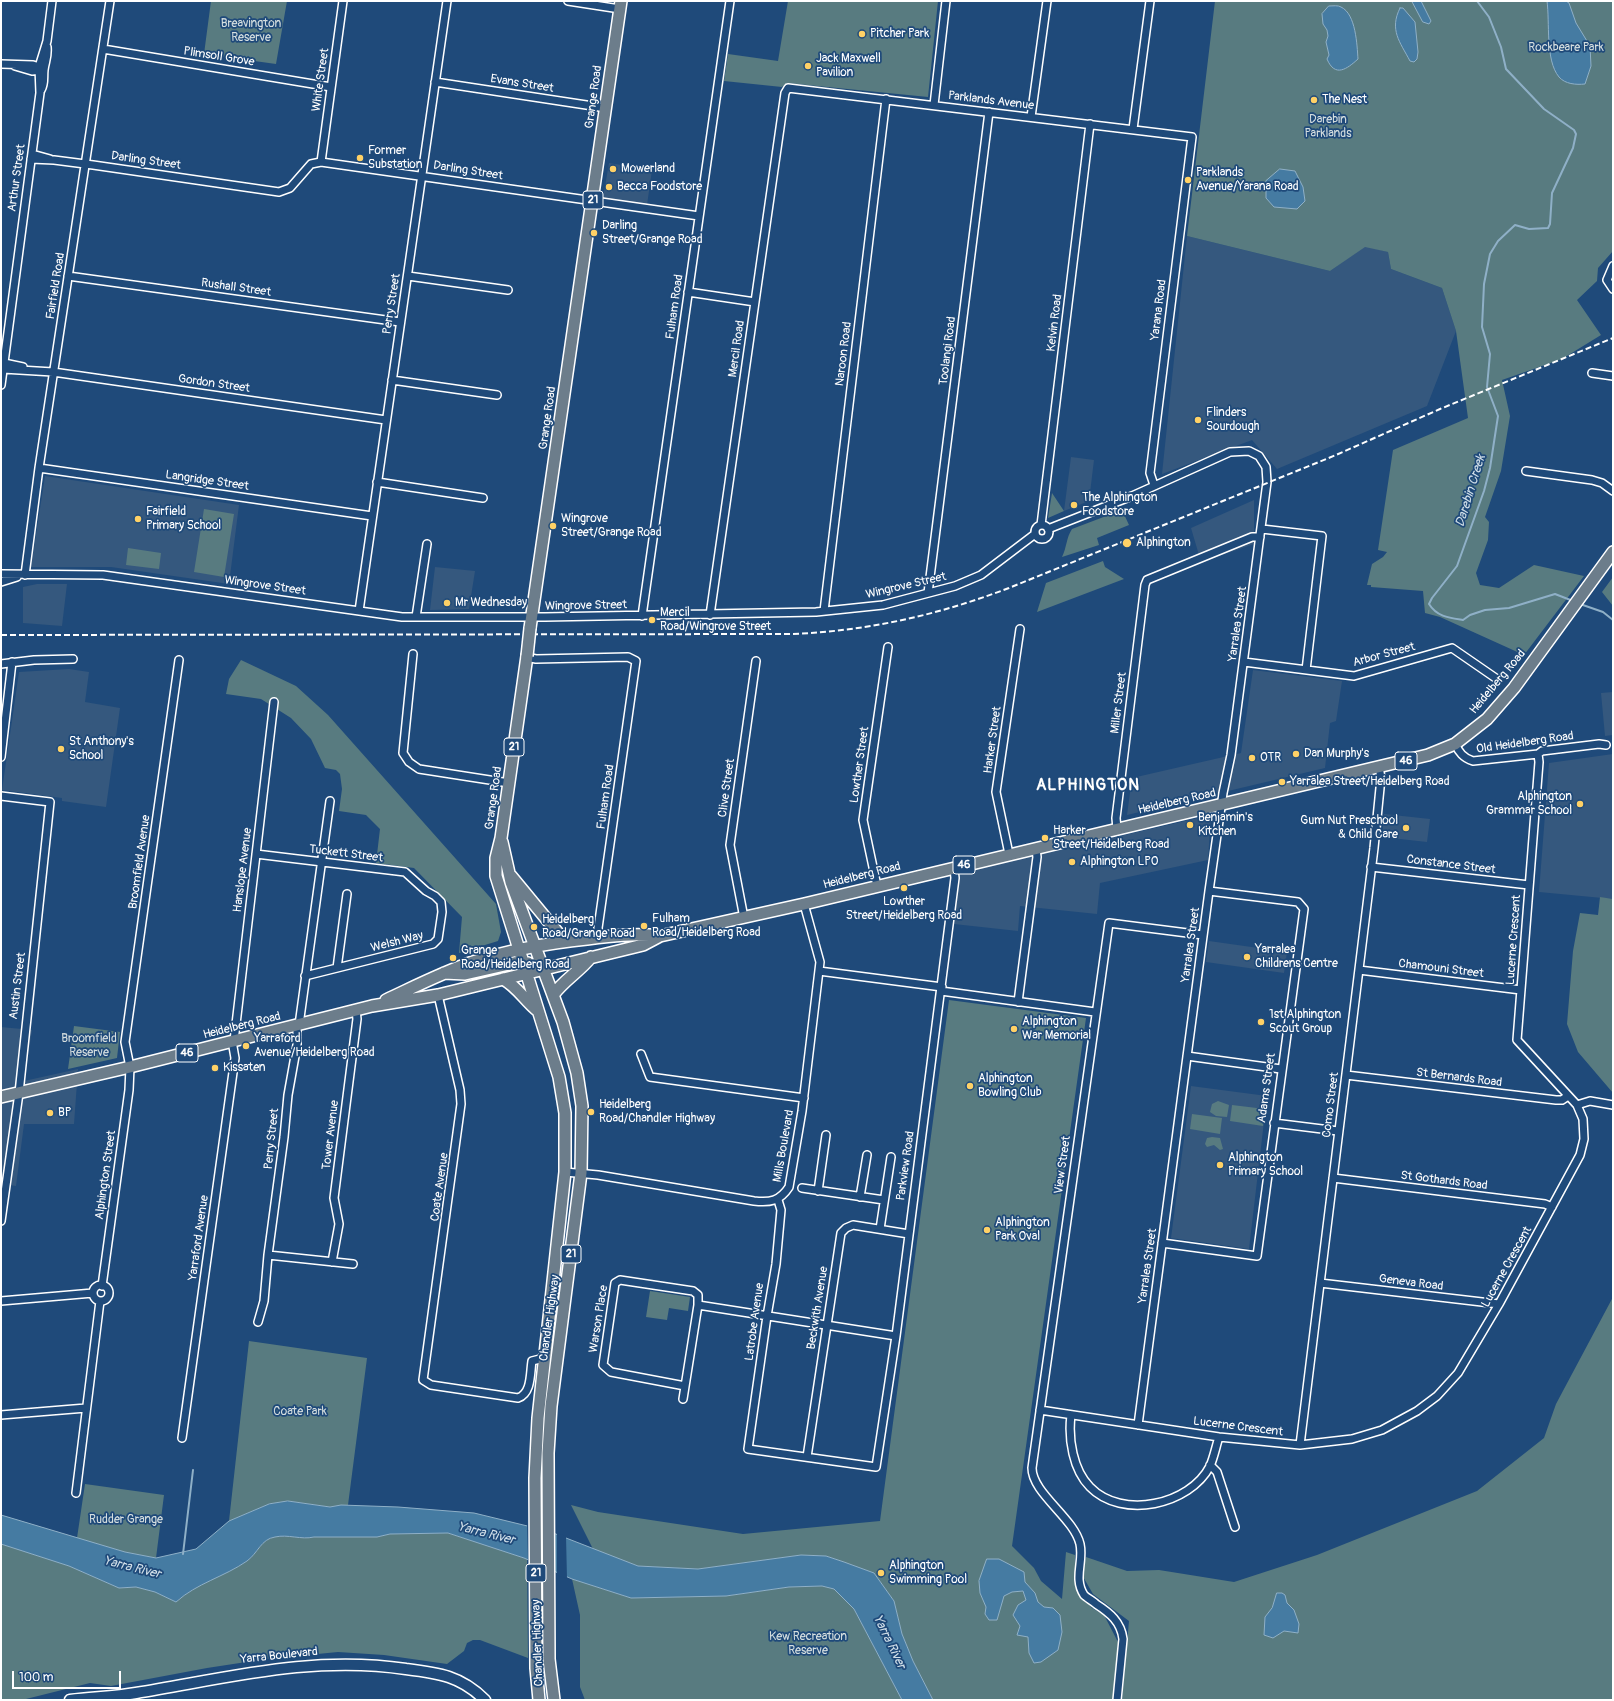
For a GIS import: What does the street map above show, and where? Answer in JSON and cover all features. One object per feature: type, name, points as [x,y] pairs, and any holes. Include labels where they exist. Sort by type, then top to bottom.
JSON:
[{"type":"main road","name":"Grange Road","points":[[518,950],[498,885],[496,858],[501,838],[509,783],[620,5]]},
{"type":"main road","name":"Heidelberg Road","points":[[1,1097],[130,1067],[372,1006],[503,979],[543,968],[643,945],[660,936],[804,904],[1009,854],[1036,849],[1117,828],[1221,805],[1428,755],[1455,744],[1487,719],[1514,688],[1613,552]]},
{"type":"main road","name":"Grange Road","points":[[501,838],[507,871],[534,946]]},
{"type":"main road","points":[[507,871],[559,934],[568,941]]},
{"type":"main road","name":"Heidelberg Road","points":[[372,1006],[443,974],[474,962],[534,946],[598,937],[640,934],[660,936]]},
{"type":"main road","name":"Chandler Highway","points":[[534,946],[553,994],[572,1053],[580,1089],[583,1124],[581,1173],[551,1406],[547,1482],[550,1673],[554,1700]]},
{"type":"main road","name":"Chandler Highway","points":[[518,950],[557,1071],[563,1101],[565,1132],[565,1172],[538,1418],[535,1478],[536,1668],[539,1700]]},
{"type":"main road","points":[[553,994],[566,980],[582,968],[591,957]]},
{"type":"main road","points":[[398,994],[438,992],[443,974],[466,974],[522,962],[543,968]]},
{"type":"main road","points":[[503,979],[513,985],[527,1002],[538,1011]]},
{"type":"main road","name":"Yarra Boulevard","points":[[70,1700],[136,1693],[242,1674],[343,1664],[372,1665],[436,1673],[460,1681],[472,1688],[485,1700]]},
{"type":"street","name":"Arthur Street","points":[[1,381],[40,93],[44,81],[40,69],[48,57],[47,41],[52,1]]},
{"type":"street","name":"Fairfield Road","points":[[25,575],[26,555],[53,372],[110,1]]},
{"type":"street","name":"White Street","points":[[321,162],[343,1]]},
{"type":"street","name":"Perry Street","points":[[359,611],[400,322],[423,176],[447,1]]},
{"type":"street","points":[[568,1],[620,5]]},
{"type":"street","name":"Fulham Road","points":[[642,616],[699,216],[721,76],[730,1]]},
{"type":"street","points":[[934,105],[946,1]]},
{"type":"street","points":[[1031,117],[1047,1]]},
{"type":"street","points":[[1133,129],[1150,1]]},
{"type":"street","name":"Plimsoll Grove","points":[[102,49],[331,87]]},
{"type":"street","points":[[1,64],[13,65],[23,69],[40,69]]},
{"type":"street","name":"Evans Street","points":[[436,82],[606,108]]},
{"type":"street","name":"Parklands Avenue","points":[[788,88],[1192,137]]},
{"type":"street","name":"Mercil Road","points":[[710,615],[785,93],[788,88]]},
{"type":"street","name":"Naroon Road","points":[[824,611],[886,99]]},
{"type":"street","name":"Toolangi Road","points":[[928,594],[990,112]]},
{"type":"street","name":"Kelvin Road","points":[[1041,524],[1090,124]]},
{"type":"street","name":"Yarana Road","points":[[1154,485],[1150,473],[1192,137]]},
{"type":"street","name":"Darling Street","points":[[31,157],[279,192],[290,188],[311,164],[321,162],[699,216]]},
{"type":"street","points":[[1613,266],[1607,280],[1613,289]]},
{"type":"street","name":"Rushall Street","points":[[68,276],[400,322]]},
{"type":"street","points":[[408,276],[508,290]]},
{"type":"street","points":[[688,292],[755,302]]},
{"type":"street","name":"Gordon Street","points":[[3,366],[386,420]]},
{"type":"street","points":[[1592,373],[1613,376]]},
{"type":"street","points":[[392,380],[497,395]]},
{"type":"street","name":"Yarralea Street","points":[[1138,1425],[1209,891],[1221,805],[1231,755],[1262,529],[1267,482],[1266,467],[1259,456],[1253,453],[1230,452],[1154,485]]},
{"type":"street","name":"Langridge Street","points":[[39,468],[372,516]]},
{"type":"street","points":[[1526,471],[1592,480],[1602,483],[1613,491]]},
{"type":"street","points":[[377,482],[483,498]]},
{"type":"street","points":[[1048,529],[1154,485]]},
{"type":"street","points":[[1041,524],[1048,529],[1048,536],[1044,538],[1040,539],[1035,534],[1036,528],[1041,524]]},
{"type":"street","points":[[1262,529],[1322,536],[1306,670]]},
{"type":"street","name":"Wingrove Street","points":[[1,574],[103,575],[402,617],[531,623],[642,616],[824,611],[883,605],[955,586],[982,575],[1035,534]]},
{"type":"street","name":"Miller Street","points":[[1117,828],[1116,821],[1139,629],[1147,580],[1252,537],[1260,537]]},
{"type":"street","points":[[416,617],[427,544]]},
{"type":"street","name":"Wingrove Street","points":[[1,582],[25,575]]},
{"type":"street","name":"Harker Street","points":[[1009,854],[996,792],[1020,629]]},
{"type":"street","name":"Lowther Street","points":[[877,886],[863,820],[888,647]]},
{"type":"street","name":"Arbor Street","points":[[1244,662],[1358,675],[1452,648],[1497,679]]},
{"type":"street","points":[[413,654],[403,753],[409,762],[420,769],[509,783]]},
{"type":"street","name":"Fulham Road","points":[[527,656],[536,659],[635,659],[636,663],[598,928],[598,937]]},
{"type":"street","points":[[1,664],[12,662],[73,659]]},
{"type":"street","name":"Broomfield Avenue","points":[[130,1067],[125,1042],[179,660]]},
{"type":"street","name":"Clive Street","points":[[744,918],[730,845],[756,661]]},
{"type":"street","points":[[1,757],[12,662]]},
{"type":"street","name":"Hanslope Avenue","points":[[233,1041],[274,702]]},
{"type":"street","name":"Old Heidelberg Road","points":[[1455,744],[1459,752],[1466,759],[1473,761],[1538,754],[1542,751],[1600,744],[1606,745]]},
{"type":"street","name":"Lucerne Crescent","points":[[1040,1410],[1219,1437],[1300,1445],[1352,1439],[1382,1430],[1417,1411],[1437,1396],[1458,1373],[1499,1304],[1552,1207],[1580,1154],[1584,1139],[1583,1119],[1577,1106],[1517,1040],[1539,762],[1538,754]]},
{"type":"street","name":"Como Street","points":[[1300,1445],[1359,970],[1381,778],[1379,767]]},
{"type":"street","name":"Austin Street","points":[[1,796],[50,802],[19,1093],[1,1221]]},
{"type":"street","name":"Perry Street","points":[[258,1322],[264,1301],[268,1255],[284,1137],[288,1094],[297,1045],[298,1025],[330,801]]},
{"type":"street","points":[[1018,1002],[1038,857],[1036,849]]},
{"type":"street","name":"Tuckett Street","points":[[256,854],[405,872],[426,891]]},
{"type":"street","name":"Constance Street","points":[[1371,867],[1529,886]]},
{"type":"street","name":"Parkview Road","points":[[807,1457],[876,1467],[896,1336],[942,989],[954,868]]},
{"type":"street","name":"Welsh Way","points":[[305,976],[429,946],[436,942],[442,907],[435,896],[426,891]]},
{"type":"street","name":"Adams Street","points":[[1162,1243],[1256,1256],[1304,909],[1298,902],[1209,891]]},
{"type":"street","points":[[338,968],[347,894]]},
{"type":"street","name":"Mills Boulevard","points":[[565,1172],[581,1173],[754,1201],[766,1202],[778,1200],[789,1187],[804,1098],[820,962],[804,904]]},
{"type":"street","name":"View Street","points":[[1117,1700],[1123,1639],[1122,1629],[1104,1610],[1085,1595],[1078,1582],[1080,1544],[1072,1528],[1034,1481],[1032,1473],[1109,923],[1203,935]]},
{"type":"street","name":"Chamouni Street","points":[[1359,970],[1521,990]]},
{"type":"street","points":[[819,971],[890,980],[1018,1002],[1096,1012]]},
{"type":"street","name":"Coate Avenue","points":[[438,992],[460,1090],[461,1104],[454,1163],[423,1376],[425,1382],[431,1385],[514,1398],[521,1397],[527,1392],[532,1357],[544,1358]]},
{"type":"street","name":"Tower Avenue","points":[[332,1262],[339,1224],[334,1198],[357,1021],[356,1010]]},
{"type":"street","name":"Yarraford Avenue","points":[[182,1438],[235,1058],[233,1041]]},
{"type":"street","points":[[641,1054],[650,1077],[804,1098]]},
{"type":"street","points":[[1187,1056],[1281,1069]]},
{"type":"street","name":"Alphington Street","points":[[102,1286],[130,1067]]},
{"type":"street","name":"St Bernards Road","points":[[1346,1075],[1556,1100],[1562,1100],[1568,1096]]},
{"type":"street","points":[[1577,1106],[1590,1101],[1613,1105]]},
{"type":"street","points":[[1274,1123],[1338,1131]]},
{"type":"street","points":[[818,1191],[826,1135]]},
{"type":"street","points":[[860,1196],[867,1154]]},
{"type":"street","points":[[880,1229],[891,1157]]},
{"type":"street","name":"St Gothards Road","points":[[1333,1178],[1545,1204],[1552,1207]]},
{"type":"street","points":[[802,1188],[884,1200]]},
{"type":"street","name":"Latrobe Avenue","points":[[778,1200],[781,1210],[776,1264],[748,1449],[807,1457]]},
{"type":"street","name":"Beckwith Avenue","points":[[807,1457],[841,1233],[846,1228],[853,1225],[909,1234]]},
{"type":"street","points":[[268,1255],[353,1264]]},
{"type":"street","name":"Warson Place","points":[[685,1386],[611,1372],[604,1368],[603,1365],[614,1284],[620,1280],[693,1291],[698,1295],[698,1305]]},
{"type":"street","name":"Geneva Road","points":[[1320,1283],[1499,1304]]},
{"type":"street","points":[[102,1286],[107,1288],[108,1294],[106,1298],[100,1301],[95,1299],[93,1293],[95,1288],[102,1286]]},
{"type":"street","points":[[1,1301],[93,1293]]},
{"type":"street","points":[[76,1493],[100,1301]]},
{"type":"street","points":[[683,1399],[698,1305],[896,1336]]},
{"type":"street","points":[[1,1415],[86,1408]]},
{"type":"street","points":[[1071,1415],[1073,1452],[1079,1472],[1091,1488],[1103,1496],[1120,1503],[1145,1506],[1165,1502],[1195,1485],[1210,1465],[1219,1437]]},
{"type":"street","points":[[1210,1465],[1217,1472],[1235,1527]]},
{"type":"shaded area","points":[[609,163],[652,170],[647,205],[603,198]]},
{"type":"shaded area","points":[[1187,236],[1330,271],[1365,246],[1388,252],[1391,269],[1442,288],[1456,331],[1427,406],[1277,469],[1252,440],[1162,474]]},
{"type":"shaded area","points":[[1071,457],[1094,460],[1089,501],[1064,511]]},
{"type":"shaded area","name":"Fairfield Primary School","points":[[45,476],[239,505],[229,584],[111,567],[31,567]]},
{"type":"shaded area","points":[[1254,500],[1254,544],[1201,562],[1191,528]]},
{"type":"shaded area","points":[[435,567],[475,571],[469,609],[430,610]]},
{"type":"shaded area","points":[[37,584],[67,584],[62,626],[23,623],[23,587]]},
{"type":"shaded area","name":"St Anthony's School","points":[[69,669],[89,672],[85,702],[120,708],[106,807],[62,801],[62,798],[2,790],[19,672]]},
{"type":"shaded area","points":[[1253,670],[1342,681],[1336,721],[1330,723],[1325,768],[1127,815],[1132,778],[1241,753]]},
{"type":"shaded area","points":[[1613,692],[1613,735],[1605,736],[1601,693]]},
{"type":"shaded area","name":"Alphington Grammar School","points":[[1613,754],[1613,899],[1539,892],[1549,763]]},
{"type":"shaded area","name":"Gum Nut Preschool & Child Care","points":[[1384,814],[1430,819],[1427,842],[1382,837]]},
{"type":"shaded area","points":[[1211,815],[1208,860],[1100,883],[1097,914],[1020,906],[1018,931],[954,924],[960,873]]},
{"type":"shaded area","name":"Yarralea Childrens Centre","points":[[1209,941],[1287,952],[1284,973],[1206,962]]},
{"type":"shaded area","points":[[1,1027],[32,1030],[24,1081],[78,1069],[74,1124],[24,1124],[16,1186],[1,1184]]},
{"type":"shaded area","name":"Alphington Primary School","points":[[1191,1086],[1267,1096],[1249,1249],[1171,1238]]},
{"type":"green space","name":"Breavington Reserve","points":[[211,1],[287,1],[276,64],[204,54]]},
{"type":"green space","name":"Pitcher Park","points":[[788,1],[938,1],[928,97],[787,83],[782,87],[724,81],[728,54],[778,61]]},
{"type":"green space","points":[[1215,1],[1613,1],[1613,251],[1598,268],[1597,281],[1577,300],[1601,335],[1562,359],[1502,380],[1510,416],[1501,471],[1485,517],[1489,522],[1488,540],[1476,573],[1480,585],[1499,588],[1534,565],[1584,576],[1524,655],[1440,617],[1425,613],[1423,591],[1371,587],[1371,585],[1367,585],[1372,564],[1383,557],[1387,552],[1378,550],[1393,450],[1468,418],[1456,331],[1442,288],[1391,269],[1388,252],[1365,247],[1330,271],[1187,236]]},
{"type":"green space","points":[[1052,493],[1064,511],[1048,518]]},
{"type":"green space","points":[[204,509],[234,514],[224,577],[194,572]]},
{"type":"green space","points":[[1122,510],[1129,525],[1097,538],[1099,545],[1062,557],[1072,529]]},
{"type":"green space","points":[[128,548],[161,553],[159,569],[126,565]]},
{"type":"green space","points":[[1103,561],[1105,567],[1124,579],[1037,612],[1046,583]]},
{"type":"green space","points":[[1613,577],[1613,606],[1602,592]]},
{"type":"green space","points":[[241,660],[296,686],[328,715],[496,904],[501,932],[498,941],[459,953],[462,917],[414,868],[376,863],[380,829],[366,815],[339,811],[342,789],[340,774],[336,770],[325,768],[311,739],[291,718],[261,699],[226,694],[229,679]]},
{"type":"green space","points":[[1600,897],[1613,899],[1613,1093],[1578,1052],[1567,1024],[1573,951],[1580,913],[1598,915]]},
{"type":"green space","points":[[949,1000],[1086,1018],[1012,1546],[1034,1568],[1041,1581],[1062,1599],[1066,1552],[1075,1555],[1075,1576],[1082,1596],[1092,1608],[1104,1615],[1118,1642],[1113,1700],[933,1700],[913,1661],[902,1634],[894,1601],[874,1573],[826,1556],[801,1555],[698,1569],[638,1566],[593,1549],[571,1505],[598,1512],[743,1534],[880,1521]]},
{"type":"green space","name":"Broomfield Reserve","points":[[74,1026],[120,1032],[117,1058],[68,1069]]},
{"type":"green space","points":[[1218,1101],[1229,1105],[1227,1117],[1216,1116],[1210,1112],[1212,1104]]},
{"type":"green space","points":[[1232,1105],[1265,1109],[1263,1126],[1230,1121]]},
{"type":"green space","points":[[1192,1114],[1222,1118],[1220,1134],[1190,1129]]},
{"type":"green space","points":[[1207,1138],[1220,1138],[1223,1149],[1220,1150],[1214,1145],[1207,1147],[1205,1144]]},
{"type":"green space","points":[[650,1291],[690,1297],[688,1311],[669,1308],[667,1320],[646,1317]]},
{"type":"green space","points":[[1613,1297],[1613,1700],[1122,1700],[1129,1621],[1093,1594],[1082,1575],[1086,1557],[1127,1571],[1159,1570],[1234,1582],[1317,1555],[1477,1491],[1544,1438],[1556,1404]]},
{"type":"green space","name":"Coate Park","points":[[249,1341],[367,1358],[348,1505],[330,1507],[288,1501],[269,1504],[229,1521]]},
{"type":"green space","name":"Rudder Grange","points":[[85,1484],[164,1495],[156,1558],[125,1552],[77,1538]]},
{"type":"green space","points":[[448,1533],[527,1559],[528,1658],[480,1640],[473,1640],[467,1643],[464,1651],[447,1664],[384,1655],[338,1652],[266,1659],[207,1668],[111,1686],[90,1683],[22,1700],[1,1700],[1,1544],[69,1566],[119,1588],[136,1587],[155,1592],[176,1602],[193,1589],[247,1561],[266,1540],[270,1538],[280,1536],[304,1538],[377,1537],[390,1534]]},
{"type":"green space","name":"Kew Recreation Reserve","points":[[572,1579],[631,1598],[726,1596],[789,1587],[822,1586],[834,1589],[854,1609],[902,1700],[585,1700],[580,1687],[580,1615]]},
{"type":"water","points":[[1412,1],[1421,1],[1431,21],[1429,24],[1423,22]]},
{"type":"water","points":[[1547,1],[1566,1],[1569,3],[1576,23],[1590,46],[1591,66],[1585,84],[1567,83],[1559,77],[1555,70],[1550,51]]},
{"type":"water","points":[[1329,6],[1338,6],[1346,11],[1350,16],[1355,30],[1358,59],[1350,66],[1341,70],[1337,70],[1330,65],[1327,59],[1329,55],[1326,42],[1328,36],[1327,30],[1323,24],[1322,14]]},
{"type":"water","points":[[1400,8],[1403,8],[1415,22],[1418,52],[1417,59],[1414,62],[1410,61],[1397,36],[1396,23]]},
{"type":"water","points":[[1280,169],[1295,171],[1303,187],[1305,201],[1297,209],[1274,207],[1266,198],[1266,181]]},
{"type":"water","name":"Yarra River","points":[[288,1501],[330,1507],[341,1505],[398,1507],[474,1513],[548,1531],[638,1566],[698,1569],[801,1555],[826,1556],[874,1573],[894,1601],[902,1634],[913,1661],[933,1700],[902,1700],[854,1609],[834,1589],[822,1586],[789,1587],[726,1596],[631,1598],[572,1579],[524,1558],[448,1533],[390,1534],[377,1537],[304,1538],[280,1536],[266,1540],[247,1561],[184,1595],[176,1602],[155,1592],[136,1587],[119,1588],[69,1566],[1,1544],[1,1515],[125,1552],[156,1558],[196,1549],[229,1521],[269,1504]]},
{"type":"water","points":[[987,1559],[999,1559],[1024,1572],[1025,1582],[1035,1593],[1038,1602],[1044,1607],[1053,1608],[1060,1615],[1062,1632],[1058,1650],[1041,1662],[1034,1663],[1029,1653],[1028,1637],[1017,1635],[1020,1626],[1013,1615],[1018,1605],[1026,1600],[1023,1591],[1012,1592],[1004,1596],[997,1620],[989,1620],[985,1614],[986,1607],[980,1593],[979,1581]]},
{"type":"water","points":[[1277,1593],[1282,1593],[1285,1595],[1287,1603],[1294,1610],[1299,1624],[1298,1633],[1284,1631],[1273,1638],[1264,1635],[1265,1617],[1272,1608]]},
{"type":"pier","points":[[527,1523],[554,1531],[554,1573],[528,1562]]},
{"type":"pier","points":[[557,1533],[566,1536],[567,1579],[557,1575]]},
{"type":"waterway","name":"Darebin Creek","points":[[1477,1],[1489,17],[1501,47],[1506,69],[1544,109],[1574,130],[1576,134],[1573,148],[1552,193],[1550,224],[1548,228],[1529,229],[1515,225],[1498,241],[1490,254],[1484,284],[1482,327],[1490,354],[1487,387],[1498,416],[1490,468],[1484,491],[1457,566],[1429,604],[1436,612],[1440,614],[1463,620],[1470,615],[1485,610],[1509,608],[1555,594],[1573,601]]},
{"type":"waterway","name":"Darebin Creek","points":[[1580,604],[1603,612],[1613,620]]},
{"type":"waterway","points":[[183,1554],[193,1470]]},
{"type":"railway","points":[[1,635],[792,634],[875,625],[929,614],[1009,588],[1336,455],[1440,409],[1613,338]]},
{"type":"place","name":"Pitcher Park","points":[[862,34]]},
{"type":"place","name":"Jack Maxwell Pavilion","points":[[808,66]]},
{"type":"place","name":"The Nest","points":[[1314,100]]},
{"type":"place","name":"Former Substation","points":[[360,158]]},
{"type":"place","name":"Mowerland","points":[[613,169]]},
{"type":"place","name":"Parklands Avenue/Yarana Road","points":[[1188,180]]},
{"type":"place","name":"Becca Foodstore","points":[[609,187]]},
{"type":"place","name":"Darling Street/Grange Road","points":[[594,233]]},
{"type":"place","name":"Flinders Sourdough","points":[[1198,420]]},
{"type":"place","name":"The Alphington Foodstore","points":[[1074,505]]},
{"type":"place","name":"Fairfield Primary School","points":[[138,519]]},
{"type":"place","name":"Wingrove Street/Grange Road","points":[[553,526]]},
{"type":"place","name":"Alphington","points":[[1127,543]]},
{"type":"place","name":"Mr Wednesday","points":[[447,603]]},
{"type":"place","name":"Mercil Road/Wingrove Street","points":[[652,620]]},
{"type":"place","name":"St Anthony's School","points":[[61,749]]},
{"type":"place","name":"Dan Murphy's","points":[[1296,754]]},
{"type":"place","name":"OTR","points":[[1252,758]]},
{"type":"place","name":"Yarralea Street/Heidelberg Road","points":[[1282,782]]},
{"type":"place","name":"Alphington Grammar School","points":[[1580,804]]},
{"type":"place","name":"Benjamin's Kitchen","points":[[1190,825]]},
{"type":"place","name":"Gum Nut Preschool & Child Care","points":[[1406,828]]},
{"type":"place","name":"Harker Street/Heidelberg Road","points":[[1045,838]]},
{"type":"place","name":"Alphington LPO","points":[[1072,862]]},
{"type":"place","name":"Lowther Street/Heidelberg Road","points":[[904,888]]},
{"type":"place","name":"Fulham Road/Heidelberg Road","points":[[644,926]]},
{"type":"place","name":"Heidelberg Road/Grange Road","points":[[534,927]]},
{"type":"place","name":"Yarralea Childrens Centre","points":[[1247,957]]},
{"type":"place","name":"Grange Road/Heidelberg Road","points":[[453,958]]},
{"type":"place","name":"1st Alphington Scout Group","points":[[1261,1022]]},
{"type":"place","name":"Alphington War Memorial","points":[[1014,1029]]},
{"type":"place","name":"Yarraford Avenue/Heidelberg Road","points":[[246,1046]]},
{"type":"place","name":"Kissaten","points":[[215,1068]]},
{"type":"place","name":"Alphington Bowling Club","points":[[970,1086]]},
{"type":"place","name":"Heidelberg Road/Chandler Highway","points":[[591,1112]]},
{"type":"place","name":"BP","points":[[50,1113]]},
{"type":"place","name":"Alphington Primary School","points":[[1220,1165]]},
{"type":"place","name":"Alphington Park Oval","points":[[987,1230]]},
{"type":"place","name":"Alphington Swimming Pool","points":[[881,1573]]},
{"type":"district","name":"ALPHINGTON","points":[[1088,786]]},
{"type":"park label","name":"Rockbeare Park","points":[[1566,48]]},
{"type":"park label","name":"Darebin Parklands","points":[[1328,127]]}]
